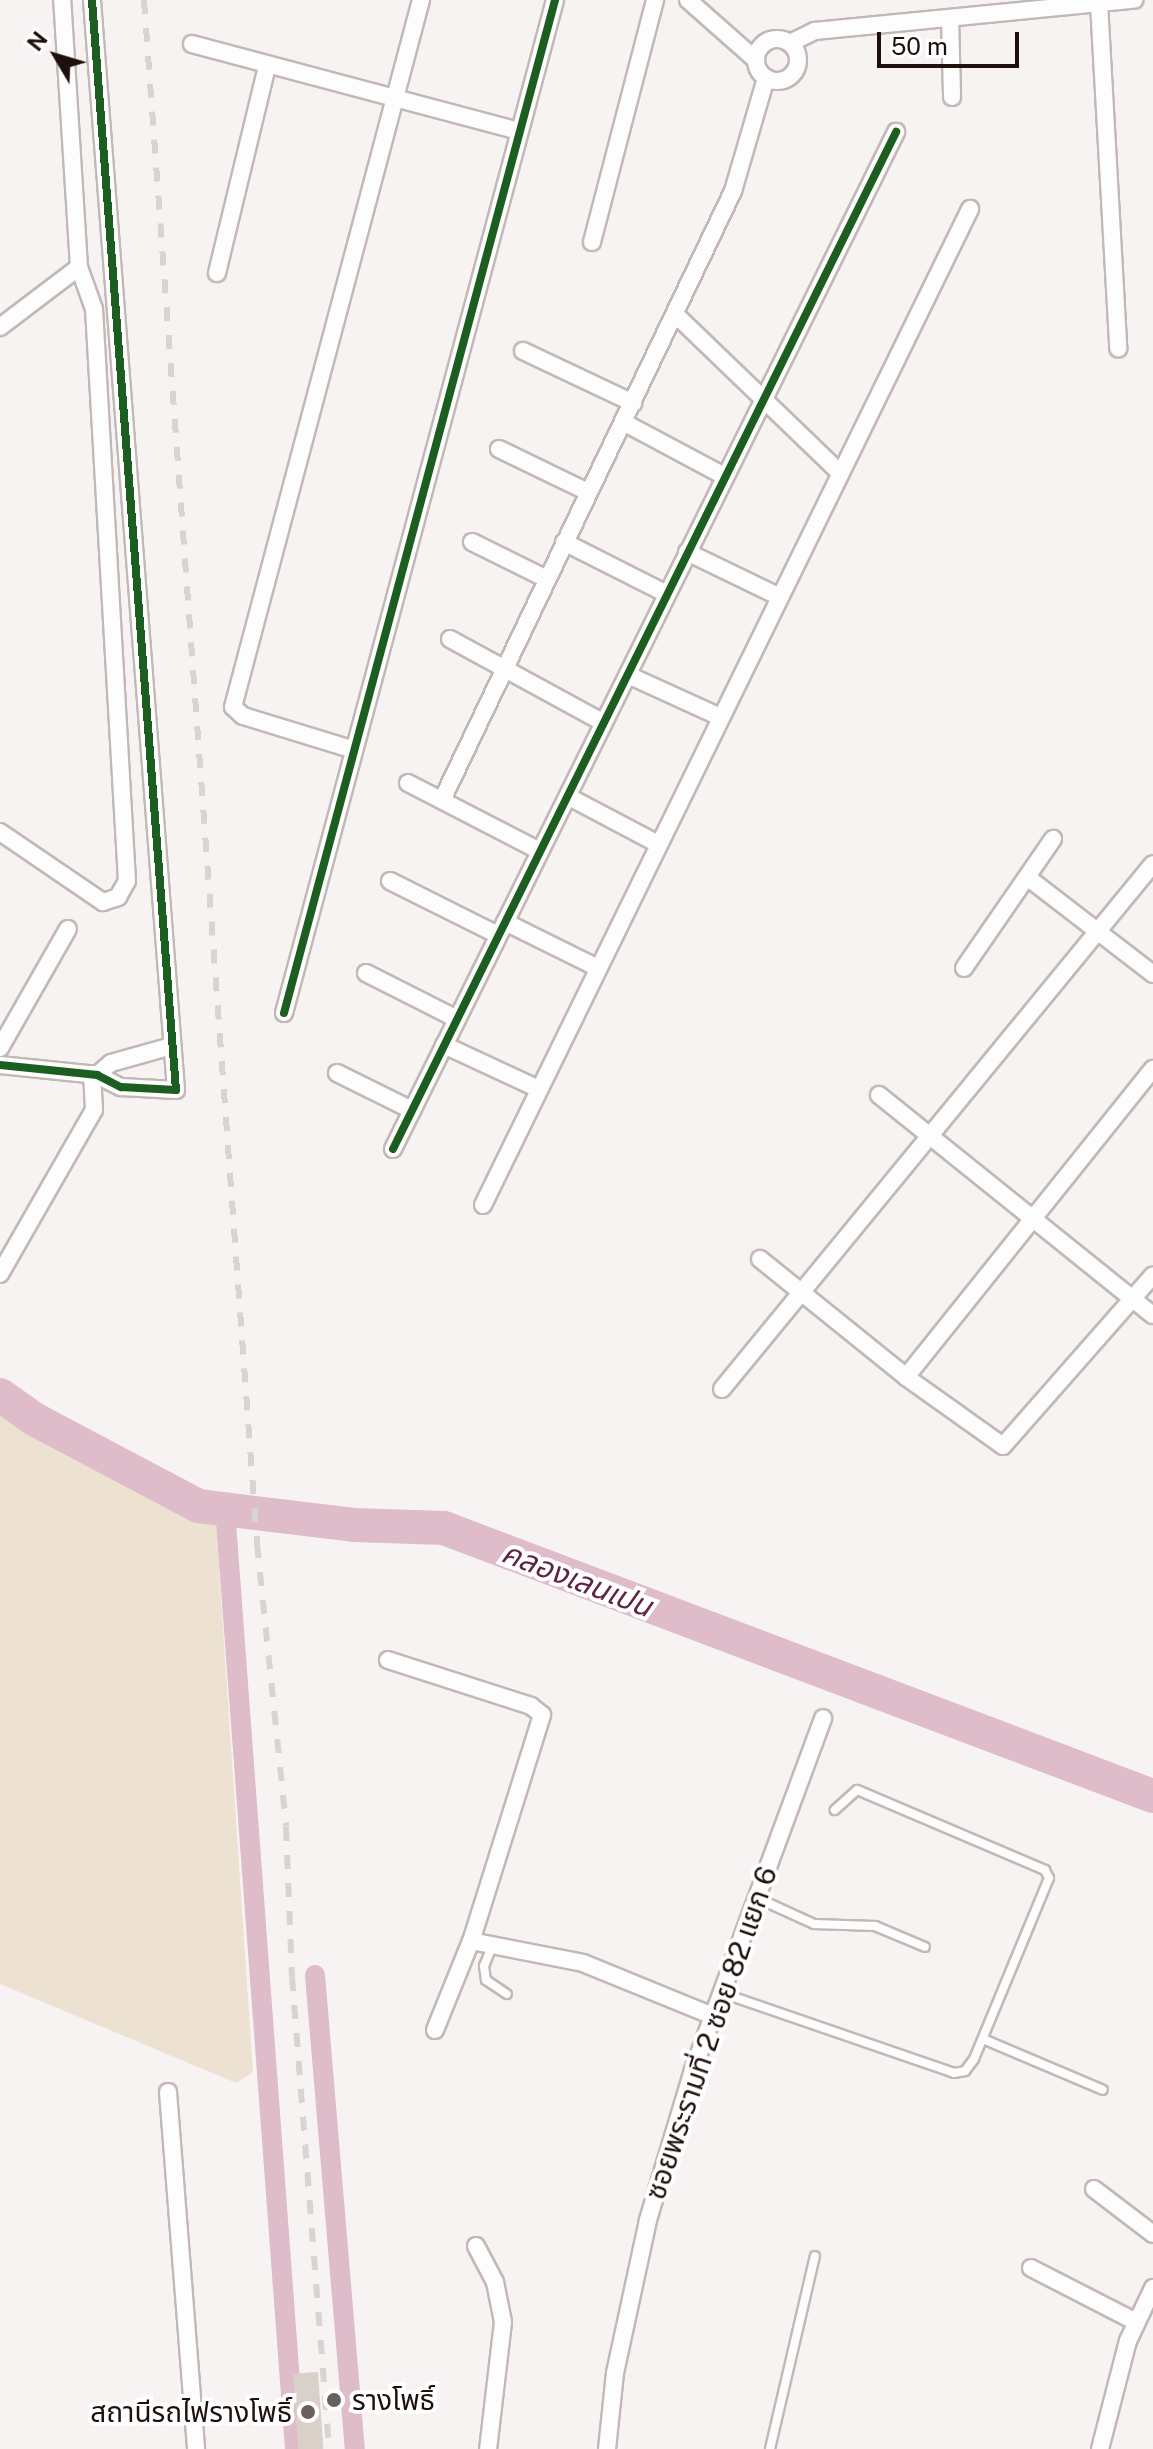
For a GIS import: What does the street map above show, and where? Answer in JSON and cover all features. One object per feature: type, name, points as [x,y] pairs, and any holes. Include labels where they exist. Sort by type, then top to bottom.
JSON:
[{"type":"street","points":[[0,832],[103,902],[118,897],[127,881],[94,309],[79,267],[62,0]]},
{"type":"street","points":[[0,1065],[94,1075],[121,1087],[176,1090],[92,0]]},
{"type":"street","points":[[351,749],[243,716],[233,707],[421,0]]},
{"type":"street","points":[[284,1013],[351,749],[555,0]]},
{"type":"street","points":[[592,242],[655,0]]},
{"type":"street","points":[[443,798],[740,172],[766,78],[756,60],[688,0]]},
{"type":"street","points":[[790,43],[815,31],[1134,0]]},
{"type":"street","points":[[1099,3],[1118,348]]},
{"type":"street","points":[[950,18],[952,97]]},
{"type":"street","points":[[756,60],[764,43],[782,39],[790,43],[799,59],[794,73],[781,81],[766,78]]},
{"type":"street","points":[[192,44],[267,67],[519,131]]},
{"type":"street","points":[[217,273],[267,67]]},
{"type":"street","points":[[393,1149],[896,132]]},
{"type":"street","points":[[483,1205],[778,596],[970,209]]},
{"type":"street","points":[[0,327],[79,267]]},
{"type":"street","points":[[675,314],[839,472]]},
{"type":"street","points":[[523,351],[633,403]]},
{"type":"street","points":[[623,422],[724,476]]},
{"type":"street","points":[[499,449],[588,492]]},
{"type":"street","points":[[472,542],[547,579]]},
{"type":"street","points":[[564,542],[667,594]]},
{"type":"street","points":[[687,552],[778,596]]},
{"type":"street","points":[[450,639],[506,666],[604,723]]},
{"type":"street","points":[[628,675],[720,717]]},
{"type":"street","points":[[408,783],[443,798],[540,851]]},
{"type":"street","points":[[569,797],[658,844]]},
{"type":"street","points":[[964,968],[1053,839]]},
{"type":"street","points":[[722,1389],[1153,864]]},
{"type":"street","points":[[1027,877],[1099,929],[1153,974]]},
{"type":"street","points":[[390,881],[598,968]]},
{"type":"street","points":[[0,1048],[68,929]]},
{"type":"street","points":[[366,973],[457,1019]]},
{"type":"street","points":[[444,1045],[539,1089]]},
{"type":"street","points":[[94,1075],[111,1063],[172,1046]]},
{"type":"street","points":[[906,1377],[1153,1069]]},
{"type":"street","points":[[337,1073],[412,1110]]},
{"type":"street","points":[[0,1274],[94,1110],[94,1075]]},
{"type":"street","points":[[879,1095],[932,1133],[1153,1315]]},
{"type":"street","points":[[760,1259],[906,1377],[1003,1446],[1153,1275]]},
{"type":"street","points":[[388,1660],[531,1706],[542,1715],[471,1941],[435,2030]]},
{"type":"street","name":"ซอยพระรามที่ 2 ซอย 82 แยก 6","points":[[607,2449],[615,2373],[648,2220],[721,1992],[823,1718]]},
{"type":"street","points":[[471,1941],[494,1943],[583,1963],[713,2016]]},
{"type":"street","points":[[168,2092],[196,2449]]},
{"type":"street","points":[[1094,2189],[1153,2234]]},
{"type":"street","points":[[476,2246],[495,2282],[503,2322],[488,2449]]},
{"type":"street","points":[[1031,2268],[1136,2322]]},
{"type":"street","points":[[1100,2449],[1136,2322],[1153,2288]]},
{"type":"lane","points":[[721,1992],[954,2073],[965,2071],[974,2059],[1049,1878],[1045,1870],[857,1790],[835,1810]]},
{"type":"lane","points":[[757,1897],[814,1924],[875,1926],[925,1947]]},
{"type":"lane","points":[[494,1943],[484,1966],[486,1980],[507,1994]]},
{"type":"lane","points":[[983,2039],[1103,2090]]},
{"type":"lane","points":[[770,2449],[815,2256]]},
{"type":"shaded area","points":[[0,1409],[87,1462],[216,1524],[253,2072],[236,2083],[0,1984]]},
{"type":"building","name":"สถานีรถไฟรางโพธิ์","points":[[318,2372],[323,2449],[298,2449],[293,2374]]},
{"type":"waterway","name":"คลองเลนเปน","points":[[0,1395],[34,1419],[198,1506],[354,1525],[444,1528],[1153,1796]]},
{"type":"waterway","points":[[225,1509],[295,2449]]},
{"type":"waterway","points":[[315,1975],[355,2449]]},
{"type":"railway","points":[[144,0],[257,1544],[286,1827],[292,1977],[329,2449]]},
{"type":"cycle path","points":[[0,1065],[97,1075],[121,1087],[176,1090],[92,0]]},
{"type":"cycle path","points":[[284,1013],[555,0]]},
{"type":"cycle path","points":[[393,1149],[896,132]]},
{"type":"place","name":"รางโพธิ์","points":[[334,2400]]},
{"type":"place","name":"สถานีรถไฟรางโพธิ์","points":[[308,2412]]}]
